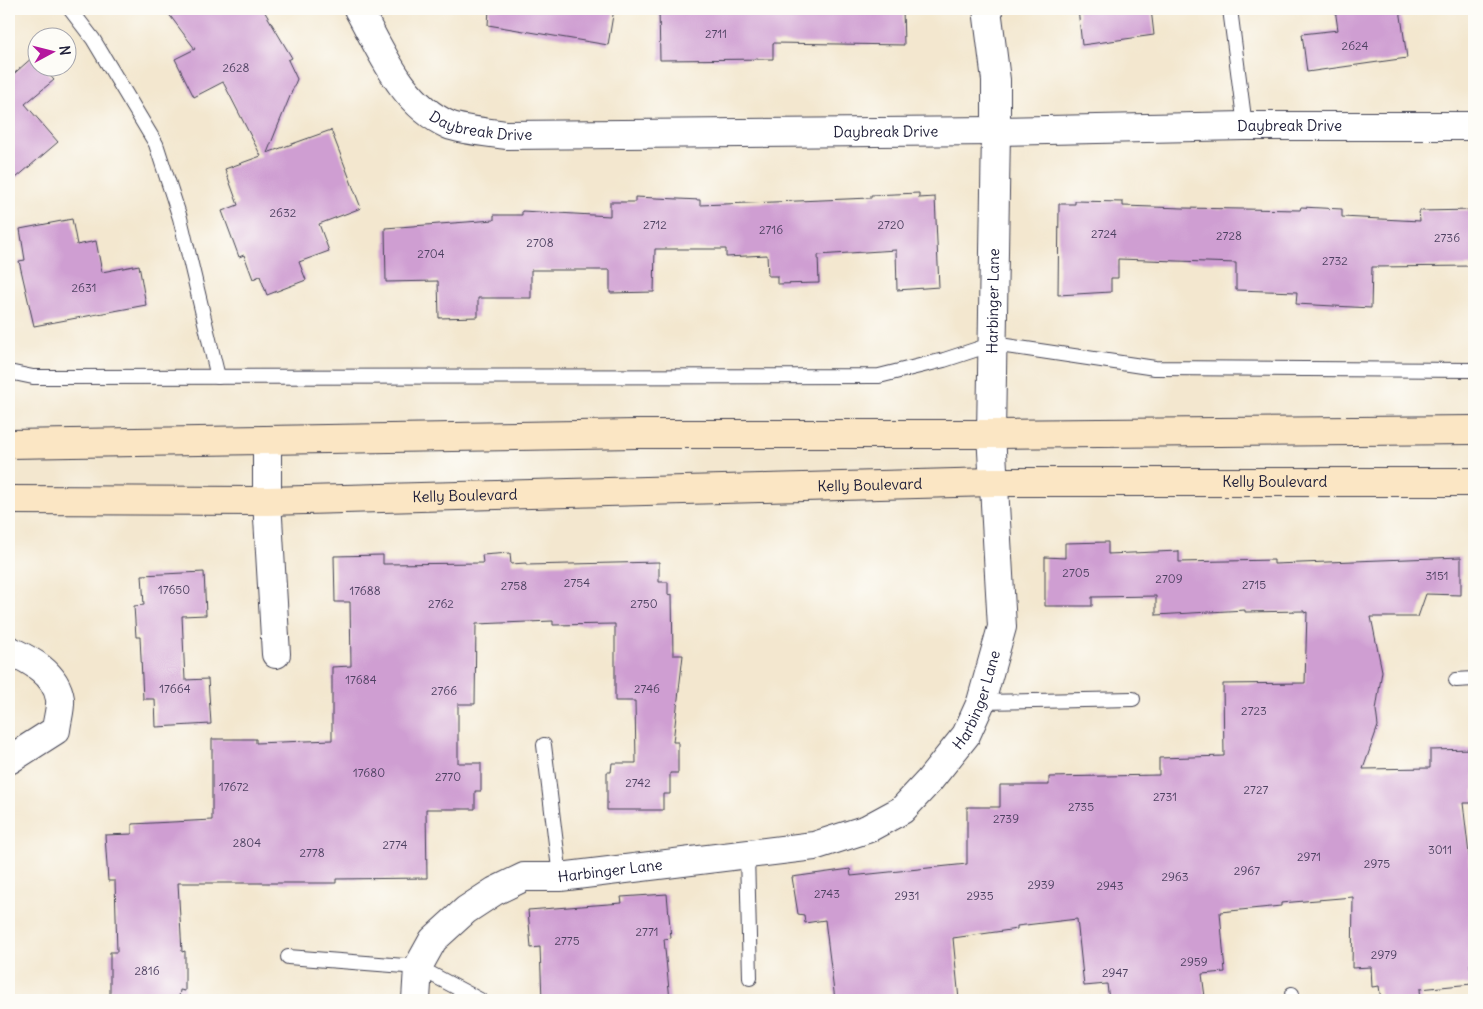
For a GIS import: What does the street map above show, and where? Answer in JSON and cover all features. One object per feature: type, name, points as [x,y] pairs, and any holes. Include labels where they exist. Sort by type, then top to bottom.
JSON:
[{"type":"main road","points":[[9,444],[638,434],[991,434],[1474,430]]},
{"type":"main road","name":"Kelly Boulevard","points":[[9,500],[267,501],[994,482],[1474,482]]},
{"type":"street","name":"Daybreak Drive","points":[[358,9],[395,76],[417,104],[450,126],[506,135],[996,131],[1245,126],[1474,126]]},
{"type":"street","name":"Harbinger Lane","points":[[416,1000],[418,967],[433,940],[466,910],[495,891],[524,877],[560,878],[814,846],[867,830],[902,810],[966,735],[981,702],[1002,627],[991,434],[996,80],[986,9]]},
{"type":"street","points":[[267,441],[267,501],[276,654]]},
{"type":"street","points":[[9,650],[29,660],[43,671],[56,685],[60,701],[56,730],[9,760]]},
{"type":"lane","points":[[70,9],[93,39],[156,144],[180,218],[218,377]]},
{"type":"lane","points":[[1230,9],[1245,126]]},
{"type":"lane","points":[[9,372],[33,377],[879,376],[944,360],[993,344],[1155,368],[1474,370]]},
{"type":"lane","points":[[1456,680],[1474,679]]},
{"type":"lane","points":[[981,702],[1134,698]]},
{"type":"lane","points":[[544,745],[560,878]]},
{"type":"lane","points":[[747,854],[750,978]]},
{"type":"lane","points":[[288,957],[418,967],[480,1000]]},
{"type":"building","points":[[165,9],[263,9],[292,58],[288,60],[297,79],[267,153],[331,130],[361,208],[319,224],[329,251],[299,262],[306,280],[267,295],[260,276],[253,279],[244,255],[239,257],[222,211],[238,205],[225,169],[261,156],[223,82],[194,97],[175,59],[195,49]]},
{"type":"building","points":[[489,9],[614,9],[608,45],[488,25]]},
{"type":"building","points":[[659,9],[903,9],[904,45],[773,43],[773,59],[660,60]]},
{"type":"building","points":[[1078,9],[1151,9],[1154,35],[1082,45]]},
{"type":"building","points":[[1335,9],[1400,9],[1407,58],[1307,72],[1302,34],[1338,30]]},
{"type":"building","points":[[28,61],[28,78],[52,78],[54,80],[25,104],[58,142],[9,184],[9,78]]},
{"type":"building","points":[[919,193],[919,198],[935,197],[939,287],[897,290],[896,250],[818,255],[819,283],[777,284],[777,276],[768,276],[767,255],[726,257],[726,249],[655,249],[654,292],[610,293],[610,270],[531,270],[531,298],[478,298],[478,317],[439,318],[438,281],[386,282],[385,228],[494,220],[494,215],[522,215],[522,211],[610,216],[610,202],[635,202],[635,197],[700,200],[700,205],[871,198],[871,195]]},
{"type":"building","points":[[1075,201],[1123,202],[1123,206],[1183,208],[1300,210],[1301,207],[1342,209],[1342,217],[1420,221],[1419,211],[1474,210],[1474,266],[1372,267],[1371,308],[1296,304],[1297,292],[1236,290],[1236,263],[1118,259],[1118,278],[1111,278],[1111,292],[1058,295],[1059,204],[1075,204]]},
{"type":"building","points":[[72,219],[77,245],[96,241],[102,272],[139,265],[146,305],[34,326],[19,261],[25,260],[20,229]]},
{"type":"building","points":[[1108,542],[1108,554],[1179,551],[1179,562],[1274,560],[1274,564],[1461,557],[1461,595],[1426,594],[1418,617],[1371,617],[1382,671],[1376,710],[1378,726],[1363,769],[1430,768],[1430,750],[1474,749],[1474,803],[1463,803],[1474,897],[1474,963],[1470,964],[1472,984],[1420,989],[1421,1000],[1381,1000],[1379,986],[1372,987],[1371,967],[1352,968],[1353,897],[1281,903],[1281,906],[1220,912],[1225,972],[1202,974],[1205,997],[1168,1000],[1109,1000],[1107,984],[1084,986],[1077,919],[1017,926],[1017,929],[953,938],[959,1000],[835,1000],[825,920],[805,923],[804,915],[798,914],[792,877],[850,869],[851,876],[967,864],[967,807],[1000,807],[1000,785],[1049,785],[1049,777],[1159,775],[1159,758],[1224,756],[1223,684],[1305,683],[1307,612],[1304,613],[1304,611],[1245,612],[1245,610],[1156,615],[1156,596],[1092,597],[1092,606],[1045,606],[1045,557],[1065,558],[1065,543]]},
{"type":"building","points":[[510,553],[511,564],[526,563],[526,565],[659,562],[659,582],[668,582],[668,595],[672,594],[673,655],[683,655],[673,742],[678,742],[678,773],[670,773],[670,794],[663,794],[663,810],[607,810],[607,772],[611,772],[612,763],[636,763],[635,701],[615,701],[615,624],[553,625],[553,621],[476,624],[475,704],[458,704],[458,763],[481,763],[481,791],[475,791],[475,809],[426,809],[427,878],[336,879],[336,883],[178,883],[182,952],[185,951],[185,991],[180,990],[179,997],[155,997],[155,1000],[110,1000],[110,952],[117,952],[115,881],[108,881],[105,835],[132,834],[132,824],[212,820],[212,739],[256,739],[256,743],[332,740],[332,667],[351,666],[350,602],[335,602],[334,556],[383,555],[383,564],[483,563],[482,555]]},
{"type":"building","points":[[204,572],[206,615],[182,616],[185,680],[208,679],[211,724],[156,727],[155,699],[143,699],[140,637],[136,637],[134,606],[144,605],[142,575]]},
{"type":"building","points":[[667,894],[671,938],[664,939],[670,1000],[542,1000],[540,947],[531,948],[528,910],[622,903],[621,897]]}]
